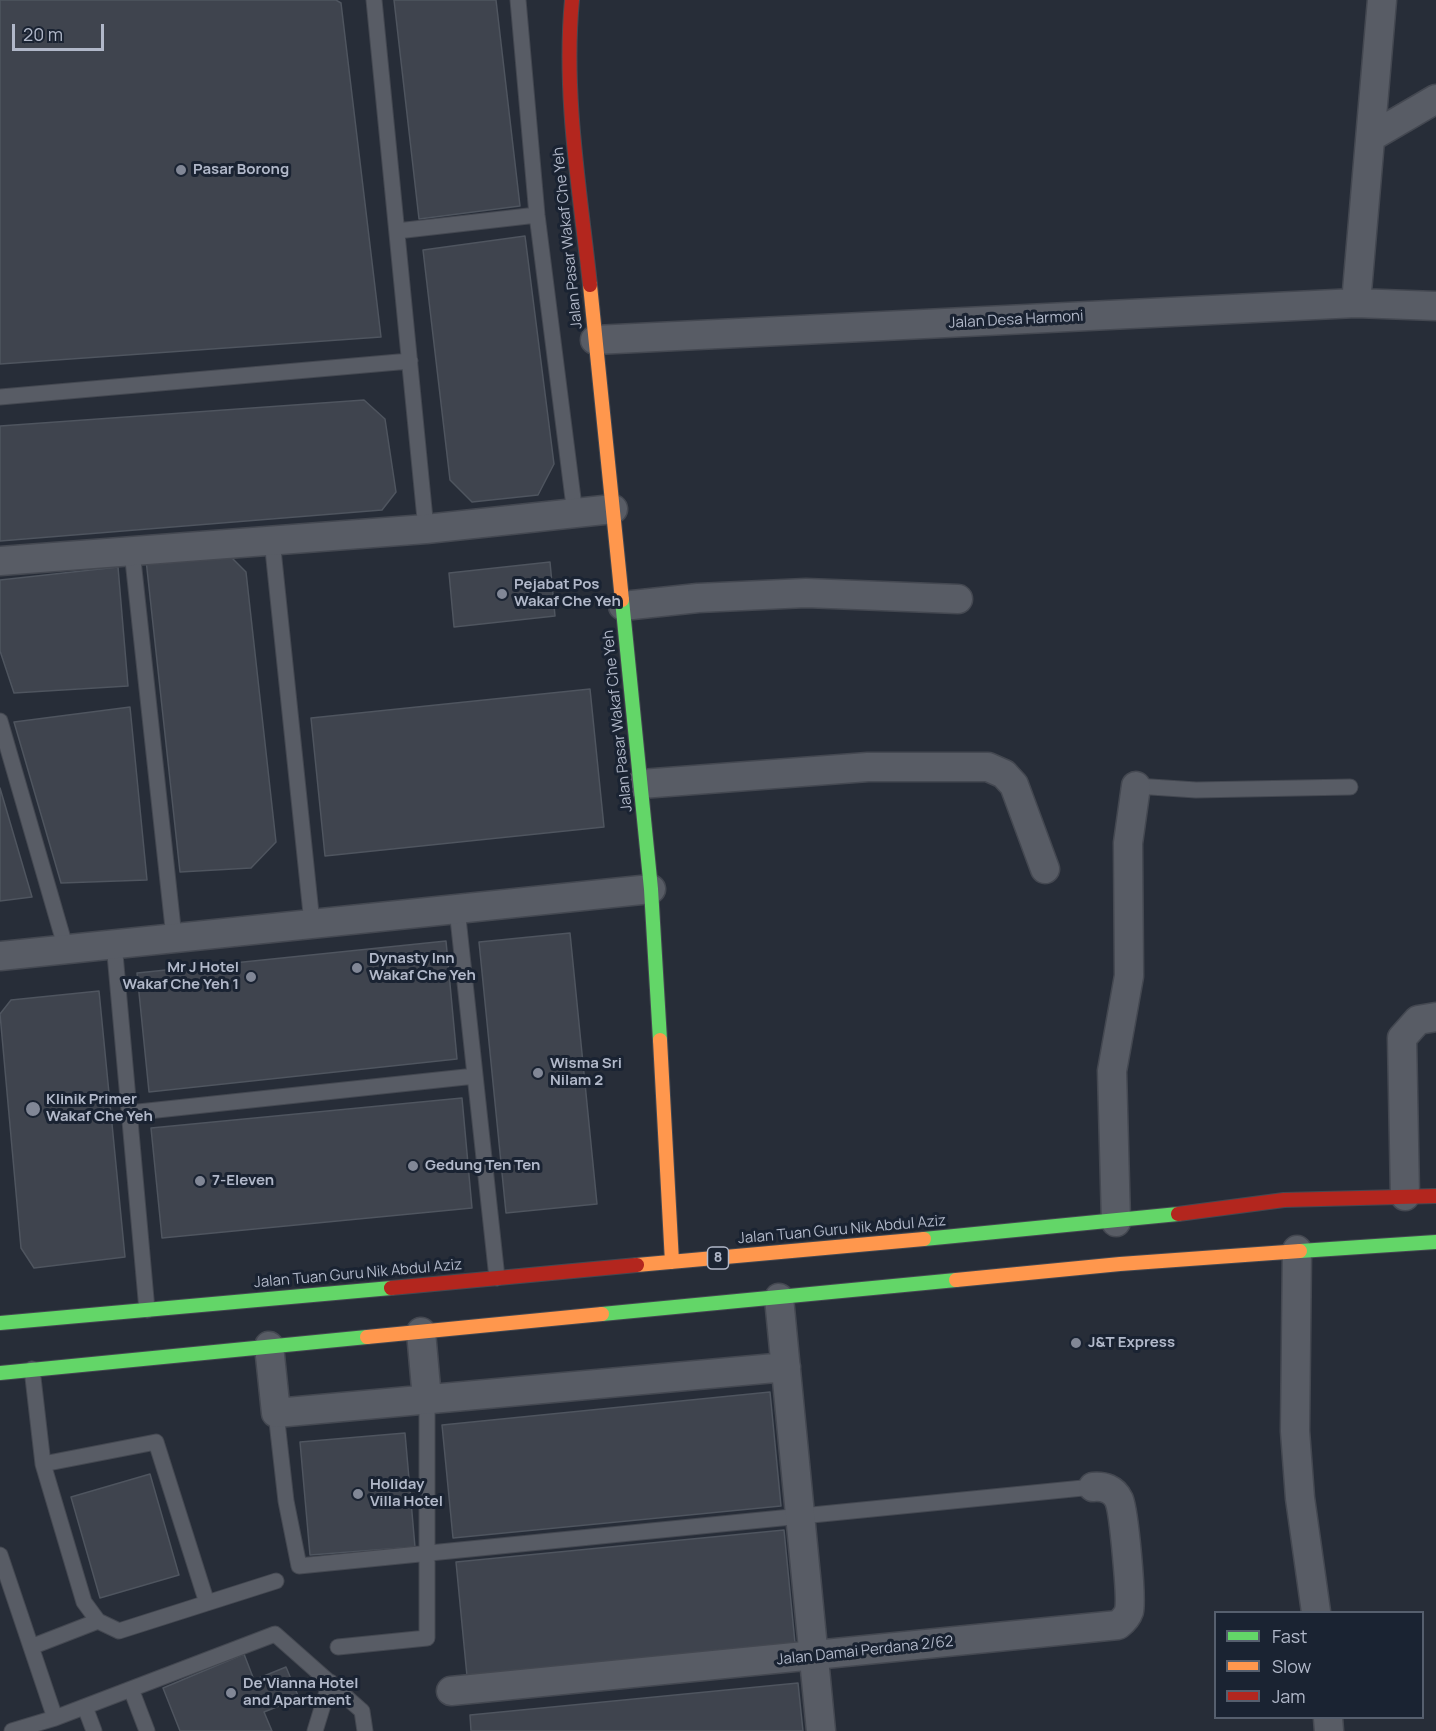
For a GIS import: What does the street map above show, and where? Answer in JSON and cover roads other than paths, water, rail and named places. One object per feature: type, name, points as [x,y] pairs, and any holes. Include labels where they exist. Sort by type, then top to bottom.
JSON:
[{"type":"main road","name":"Jalan Pasar Wakaf Che Yeh","points":[[572,0],[569,32],[570,90],[651,889],[672,1262]]},
{"type":"main road","name":"Jalan Tuan Guru Nik Abdul Aziz","points":[[1,1318],[147,1310],[1116,1222],[1284,1200],[1436,1196]]},
{"type":"main road","points":[[0,1373],[1297,1250],[1436,1242]]},
{"type":"street","points":[[1356,303],[1382,0]]},
{"type":"street","points":[[1371,136],[1436,99]]},
{"type":"street","name":"Jalan Desa Harmoni","points":[[595,340],[1356,303],[1436,306]]},
{"type":"street","points":[[0,561],[426,529],[613,509]]},
{"type":"street","points":[[623,606],[698,598],[806,593],[958,599]]},
{"type":"street","points":[[641,784],[868,767],[988,766],[1004,774],[1014,785],[1045,869]]},
{"type":"street","points":[[1116,1222],[1112,1071],[1129,976],[1128,843],[1136,786]]},
{"type":"street","points":[[0,956],[651,889]]},
{"type":"street","points":[[1405,1196],[1402,1038],[1418,1020],[1436,1017]]},
{"type":"street","points":[[1297,1250],[1295,1431],[1300,1498],[1316,1611]]},
{"type":"street","points":[[779,1298],[821,1731]]},
{"type":"street","points":[[421,1332],[427,1399]]},
{"type":"street","points":[[269,1346],[276,1413],[786,1367]]},
{"type":"street","name":"Jalan Damai Perdana 2/62","points":[[451,1691],[1118,1625],[1125,1619],[1130,1602],[1121,1508],[1114,1492],[1106,1488],[1092,1487]]},
{"type":"lane","points":[[374,0],[426,529]]},
{"type":"lane","points":[[518,0],[537,215],[575,514]]},
{"type":"lane","points":[[397,231],[537,215]]},
{"type":"lane","points":[[0,397],[410,361]]},
{"type":"lane","points":[[272,540],[312,923]]},
{"type":"lane","points":[[132,551],[174,937]]},
{"type":"lane","points":[[0,721],[66,949]]},
{"type":"lane","points":[[1136,786],[1196,790],[1350,788]]},
{"type":"lane","points":[[457,909],[497,1278]]},
{"type":"lane","points":[[114,943],[147,1310]]},
{"type":"lane","points":[[129,1113],[474,1076]]},
{"type":"lane","points":[[32,1370],[43,1464],[84,1602],[98,1621],[119,1631],[276,1581]]},
{"type":"lane","points":[[338,1647],[427,1638],[427,1399]]},
{"type":"lane","points":[[276,1413],[286,1501],[299,1566],[1092,1487]]},
{"type":"lane","points":[[43,1464],[156,1442],[207,1603]]},
{"type":"lane","points":[[0,1555],[55,1718]]},
{"type":"lane","points":[[31,1647],[98,1621]]},
{"type":"lane","points":[[12,1731],[85,1707],[275,1634],[362,1711],[365,1731]]},
{"type":"lane","points":[[315,1731],[330,1682]]},
{"type":"lane","points":[[131,1689],[147,1731]]},
{"type":"lane","points":[[85,1707],[94,1731]]},
{"type":"place","name":"Pasar Borong","points":[[181,170]]},
{"type":"place","name":"Pejabat Pos Wakaf Che Yeh","points":[[502,594]]},
{"type":"place","name":"Dynasty Inn Wakaf Che Yeh","points":[[357,968]]},
{"type":"place","name":"Mr J Hotel Wakaf Che Yeh 1","points":[[251,977]]},
{"type":"place","name":"Wisma Sri Nilam 2","points":[[538,1073]]},
{"type":"place","name":"Klinik Primer Wakaf Che Yeh","points":[[33,1109]]},
{"type":"place","name":"Gedung Ten Ten","points":[[413,1166]]},
{"type":"place","name":"7-Eleven","points":[[200,1181]]},
{"type":"place","name":"J&T Express","points":[[1076,1343]]},
{"type":"place","name":"Holiday Villa Hotel","points":[[358,1494]]},
{"type":"place","name":"De'Vianna Hotel and Apartment","points":[[231,1693]]}]
